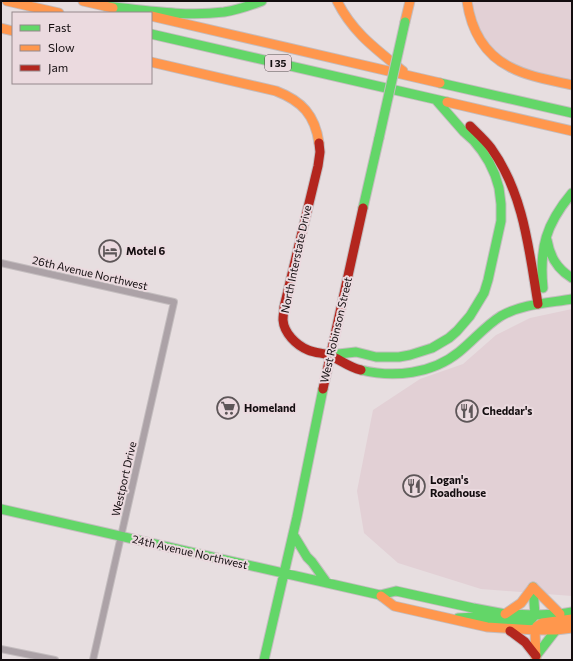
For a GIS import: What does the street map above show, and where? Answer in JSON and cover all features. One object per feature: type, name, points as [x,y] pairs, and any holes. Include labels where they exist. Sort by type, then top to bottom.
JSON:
[{"type":"main road","points":[[7,1],[55,12]]},
{"type":"main road","points":[[83,1],[132,12]]},
{"type":"main road","points":[[105,6],[168,12],[217,13],[239,9],[262,1]]},
{"type":"main road","points":[[337,1],[344,15],[357,32],[409,76]]},
{"type":"main road","name":"West Robinson Street","points":[[264,660],[293,534],[330,355],[410,1]]},
{"type":"main road","points":[[467,1],[469,16],[477,35],[488,51],[496,58],[522,73],[572,85]]},
{"type":"main road","name":"I 35","points":[[152,16],[572,113]]},
{"type":"main road","points":[[1,28],[12,31]]},
{"type":"main road","name":"I 35","points":[[152,34],[572,131]]},
{"type":"main road","name":"North Interstate Drive","points":[[152,62],[285,94],[301,104],[313,120],[320,144],[318,166],[284,307],[283,317],[284,324],[292,339],[306,349],[330,355],[352,368],[386,374],[418,372],[432,367],[457,354],[481,331],[511,311],[523,307],[572,299]]},
{"type":"main road","points":[[436,100],[481,136],[506,172],[520,206],[542,304]]},
{"type":"main road","points":[[330,355],[356,352],[376,357],[399,357],[432,348],[457,331],[470,316],[484,293],[501,221],[499,188],[495,175],[482,151],[436,100]]},
{"type":"main road","points":[[542,304],[541,260],[543,247],[554,216],[572,192]]},
{"type":"main road","points":[[547,233],[548,247],[551,257],[557,267],[563,273],[572,278]]},
{"type":"main road","name":"24th Avenue Northwest","points":[[1,509],[380,595],[394,606],[487,627],[535,630],[572,628]]},
{"type":"main road","points":[[293,534],[307,557],[327,583]]},
{"type":"main road","points":[[505,614],[521,603],[533,587]]},
{"type":"main road","points":[[533,587],[560,614]]},
{"type":"main road","points":[[447,618],[476,617],[521,623],[530,621],[535,615],[533,587]]},
{"type":"main road","name":"24th Avenue Northwest","points":[[380,595],[396,591],[505,614],[535,615],[572,612]]},
{"type":"main road","points":[[536,658],[535,630],[537,626],[542,623],[572,619]]},
{"type":"main road","points":[[508,629],[525,640],[536,658]]},
{"type":"main road","points":[[536,658],[556,630]]},
{"type":"street","name":"26th Avenue Northwest","points":[[1,263],[174,302]]},
{"type":"street","name":"Westport Drive","points":[[93,660],[174,302]]},
{"type":"street","points":[[1,649],[55,660]]},
{"type":"shaded area","points":[[472,1],[572,1],[572,81],[526,70],[506,60],[495,52],[482,34],[474,12]]},
{"type":"shaded area","points":[[572,309],[572,596],[481,589],[398,563],[364,533],[357,491],[373,410],[420,379],[463,364],[496,335],[530,318]]},
{"type":"traffic: fast","points":[[105,6],[194,14],[224,12],[262,1]]},
{"type":"traffic: fast","points":[[379,138],[405,22]]},
{"type":"traffic: fast","points":[[152,34],[447,102]]},
{"type":"traffic: fast","points":[[440,83],[572,113]]},
{"type":"traffic: fast","points":[[330,355],[356,352],[376,357],[399,357],[432,348],[449,338],[457,331],[470,316],[484,293],[501,221],[499,188],[495,175],[482,151],[436,100]]},
{"type":"traffic: fast","points":[[363,208],[379,138]]},
{"type":"traffic: fast","points":[[543,288],[542,261],[546,237],[556,215],[572,193]]},
{"type":"traffic: fast","points":[[547,240],[552,257],[558,267],[572,278]]},
{"type":"traffic: fast","points":[[361,370],[386,374],[399,374],[437,365],[459,352],[490,324],[509,312],[535,304],[572,299]]},
{"type":"traffic: fast","points":[[264,660],[297,517],[323,389]]},
{"type":"traffic: fast","points":[[1,509],[381,596]]},
{"type":"traffic: fast","points":[[293,534],[307,557],[327,583]]},
{"type":"traffic: fast","points":[[458,618],[476,617],[521,623],[530,621],[535,615],[533,587]]},
{"type":"traffic: fast","points":[[380,595],[396,591],[505,614],[535,615],[572,612]]},
{"type":"traffic: fast","points":[[536,656],[556,630]]},
{"type":"traffic: slow","points":[[7,1],[55,12]]},
{"type":"traffic: slow","points":[[83,1],[113,8]]},
{"type":"traffic: slow","points":[[337,1],[350,22],[366,40],[403,71]]},
{"type":"traffic: slow","points":[[405,22],[410,1]]},
{"type":"traffic: slow","points":[[467,1],[472,21],[480,40],[501,62],[510,67],[540,78],[572,85]]},
{"type":"traffic: slow","points":[[152,16],[440,83]]},
{"type":"traffic: slow","points":[[1,28],[12,31]]},
{"type":"traffic: slow","points":[[152,62],[276,91],[285,95],[293,99],[306,110],[314,124],[319,143]]},
{"type":"traffic: slow","points":[[447,102],[572,131]]},
{"type":"traffic: slow","points":[[533,587],[560,614]]},
{"type":"traffic: slow","points":[[505,614],[521,603],[533,587]]},
{"type":"traffic: slow","points":[[381,596],[394,606],[487,627],[535,630],[572,628]]},
{"type":"traffic: slow","points":[[536,660],[535,630],[537,626],[542,623],[572,619]]},
{"type":"traffic: jam","points":[[470,126],[491,148],[511,184],[524,223],[538,304]]},
{"type":"traffic: jam","points":[[319,143],[320,152],[318,166],[284,307],[283,320],[288,334],[295,342],[304,348],[313,352],[329,355],[361,370]]},
{"type":"traffic: jam","points":[[323,389],[363,208]]},
{"type":"traffic: jam","points":[[510,631],[525,642],[536,656]]},
{"type":"place","name":"Motel 6","points":[[110,251]]},
{"type":"place","name":"Homeland","points":[[228,408]]},
{"type":"place","name":"Cheddar's","points":[[467,411]]},
{"type":"place","name":"Logan's Roadhouse","points":[[414,486]]}]
